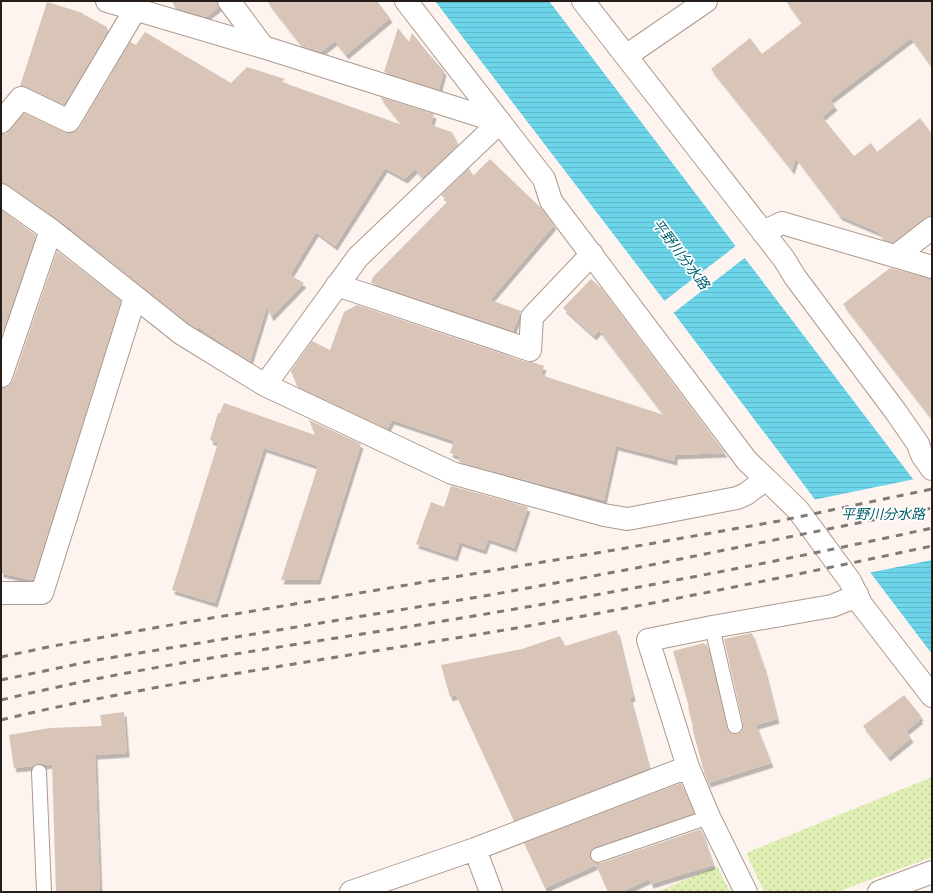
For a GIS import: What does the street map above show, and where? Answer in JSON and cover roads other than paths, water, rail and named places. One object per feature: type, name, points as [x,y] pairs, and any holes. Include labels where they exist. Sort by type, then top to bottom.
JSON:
[{"type":"street","points":[[107,1],[263,47],[500,122]]},
{"type":"street","points":[[230,1],[263,47]]},
{"type":"street","points":[[406,1],[544,179],[551,201],[747,461],[798,510],[850,581],[861,604],[932,696]]},
{"type":"street","points":[[583,1],[784,259],[795,277],[900,417],[930,464]]},
{"type":"street","points":[[626,56],[706,1]]},
{"type":"street","points":[[1,122],[21,98],[69,121],[134,10]]},
{"type":"street","points":[[265,385],[358,257],[500,122]]},
{"type":"street","points":[[1,195],[51,230],[182,334],[265,385],[452,473],[604,515],[620,518],[633,518],[737,498],[746,494],[766,479]]},
{"type":"street","points":[[763,232],[782,223],[932,267]]},
{"type":"street","points":[[896,256],[932,228]]},
{"type":"street","points":[[1,376],[51,230]]},
{"type":"street","points":[[337,285],[530,350],[532,317],[592,254]]},
{"type":"street","points":[[1,593],[42,593],[135,297]]},
{"type":"street","points":[[746,892],[688,767],[648,640],[832,606],[857,594]]},
{"type":"street","points":[[351,892],[475,849],[688,767]]},
{"type":"street","points":[[475,849],[491,892]]},
{"type":"street","points":[[879,892],[932,872]]},
{"type":"lane","points":[[712,627],[735,726]]},
{"type":"lane","points":[[39,772],[44,892]]},
{"type":"lane","points":[[598,855],[710,817]]},
{"type":"water","name":"平野川分水路","points":[[435,1],[549,1],[932,504],[932,654],[676,316]]},
{"type":"railway","points":[[1,657],[182,623],[779,521],[932,489]]},
{"type":"railway","points":[[1,680],[97,660],[490,595],[631,569],[932,508]]},
{"type":"railway","points":[[1,700],[109,676],[163,666],[499,612],[623,590],[809,554],[932,528]]},
{"type":"railway","points":[[1,720],[60,706],[159,687],[493,632],[658,602],[932,546]]}]
